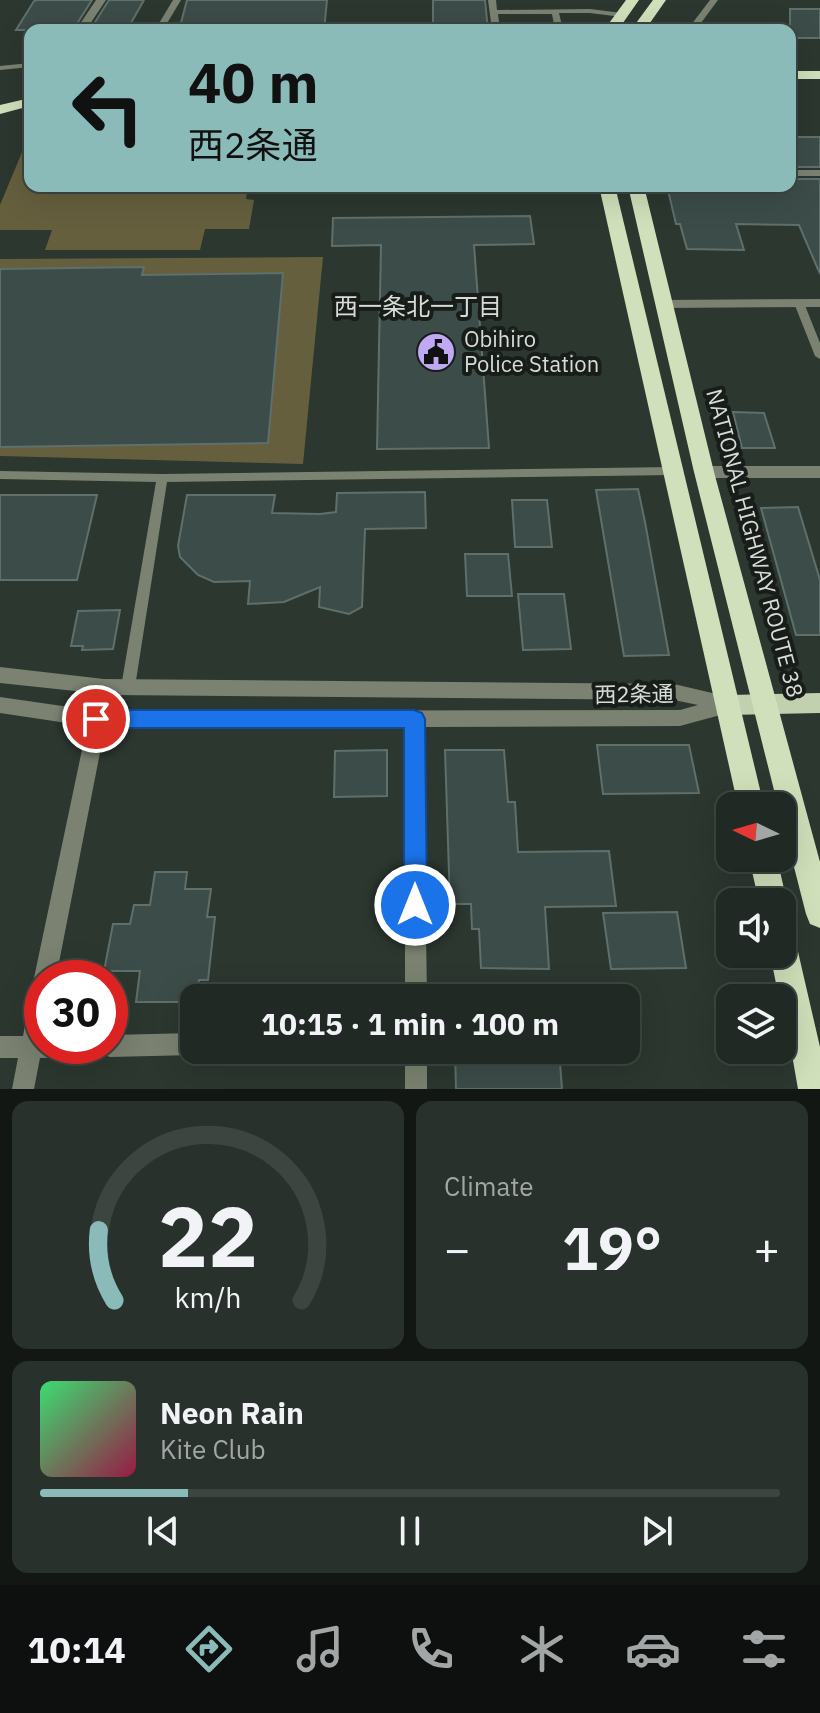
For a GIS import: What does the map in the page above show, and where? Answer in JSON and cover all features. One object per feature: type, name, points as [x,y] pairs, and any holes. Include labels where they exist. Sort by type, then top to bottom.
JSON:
[{"type":"highway","points":[[615,24],[633,0]]},
{"type":"highway","points":[[642,24],[660,0]]},
{"type":"highway","points":[[796,63],[820,63]]},
{"type":"highway","points":[[796,75],[820,75]]},
{"type":"highway","points":[[0,110],[24,104]]},
{"type":"highway","points":[[0,125],[24,119]]},
{"type":"highway","points":[[608,192],[748,792]]},
{"type":"highway","name":"NATIONAL HIGHWAY ROUTE 38","points":[[637,192],[704,472],[820,914]]},
{"type":"highway","points":[[787,968],[814,1089]]},
{"type":"main road","points":[[729,705],[820,703]]},
{"type":"street","points":[[85,24],[101,0]]},
{"type":"street","points":[[796,173],[820,173]]},
{"type":"street","points":[[664,304],[820,303]]},
{"type":"street","points":[[704,472],[820,472]]},
{"type":"street","name":"西2条通","points":[[0,675],[104,687],[674,692],[729,705]]},
{"type":"street","points":[[49,960],[104,687]]},
{"type":"street","name":"西2条通","points":[[0,705],[96,719],[414,719],[680,718],[729,705]]},
{"type":"street","points":[[414,719],[416,984]]},
{"type":"street","points":[[128,1046],[180,1044]]},
{"type":"street","points":[[0,1047],[24,1047]]},
{"type":"street","points":[[23,1089],[28,1064]]},
{"type":"street","points":[[416,1064],[416,1089]]},
{"type":"lane","points":[[163,24],[177,0]]},
{"type":"lane","points":[[492,0],[495,24]]},
{"type":"lane","points":[[696,24],[714,0]]},
{"type":"lane","points":[[555,11],[558,24]]},
{"type":"lane","points":[[494,12],[590,11],[622,15]]},
{"type":"lane","points":[[0,68],[24,66]]},
{"type":"lane","points":[[799,303],[820,356]]},
{"type":"lane","points":[[0,475],[162,478],[674,471]]},
{"type":"lane","points":[[128,687],[162,478]]},
{"type":"shaded area","points":[[24,147],[24,192],[247,192],[246,199],[254,200],[249,229],[205,229],[200,250],[45,250],[52,230],[0,230],[0,205]]},
{"type":"shaded area","points":[[323,257],[303,464],[0,456],[0,259]]},
{"type":"building","points":[[92,0],[77,24],[24,24],[24,30],[16,30],[34,1]]},
{"type":"building","points":[[109,0],[144,0],[130,24],[94,24]]},
{"type":"building","points":[[187,0],[327,0],[325,24],[181,24]]},
{"type":"building","points":[[433,0],[485,0],[487,24],[433,24]]},
{"type":"building","points":[[790,9],[820,9],[820,38],[796,38],[796,24],[790,24]]},
{"type":"building","points":[[796,137],[820,137],[820,167],[796,167]]},
{"type":"building","points":[[796,179],[820,179],[820,274],[799,225],[736,224],[744,250],[687,249],[680,224],[676,224],[668,192],[796,192]]},
{"type":"building","name":"Obihiro Police Station","points":[[530,216],[534,244],[474,245],[489,448],[377,449],[381,245],[332,246],[333,218]]},
{"type":"building","points":[[144,267],[142,275],[283,273],[268,443],[0,447],[0,269]]},
{"type":"building","points":[[733,412],[764,413],[775,448],[742,448]]},
{"type":"building","points":[[638,489],[669,655],[624,656],[596,490]]},
{"type":"building","points":[[425,492],[426,528],[365,529],[362,607],[349,614],[319,607],[320,587],[284,602],[248,604],[250,581],[214,582],[198,575],[180,557],[178,546],[187,495],[275,495],[272,513],[320,514],[336,512],[337,493]]},
{"type":"building","points":[[0,495],[97,495],[77,580],[0,580]]},
{"type":"building","points":[[512,500],[547,500],[552,547],[515,547]]},
{"type":"building","points":[[798,507],[820,580],[820,635],[796,635],[761,508]]},
{"type":"building","points":[[465,554],[508,554],[512,596],[467,596]]},
{"type":"building","points":[[518,594],[564,594],[571,649],[523,650]]},
{"type":"building","points":[[120,610],[113,649],[82,650],[83,646],[71,646],[78,611]]},
{"type":"building","points":[[597,745],[689,745],[699,793],[603,794]]},
{"type":"building","points":[[387,750],[387,796],[334,797],[335,751]]},
{"type":"building","points":[[445,750],[504,750],[508,802],[515,802],[518,852],[609,851],[616,906],[545,907],[549,969],[481,968],[479,929],[472,929],[471,904],[450,904]]},
{"type":"building","points":[[155,872],[187,872],[185,889],[211,889],[207,917],[215,917],[208,980],[199,980],[199,984],[180,984],[180,1002],[136,1002],[140,971],[128,971],[128,960],[106,960],[113,924],[130,924],[134,905],[150,905]]},
{"type":"building","points":[[677,912],[686,968],[611,969],[603,913]]},
{"type":"building","points":[[455,1064],[560,1064],[562,1089],[456,1089]]},
{"type":"place","name":"Obihiro Police Station","points":[[436,352]]},
{"type":"district","name":"西一条北一丁目","points":[[418,307]]},
{"type":"route","points":[[96,719],[414,719],[415,905]]}]
